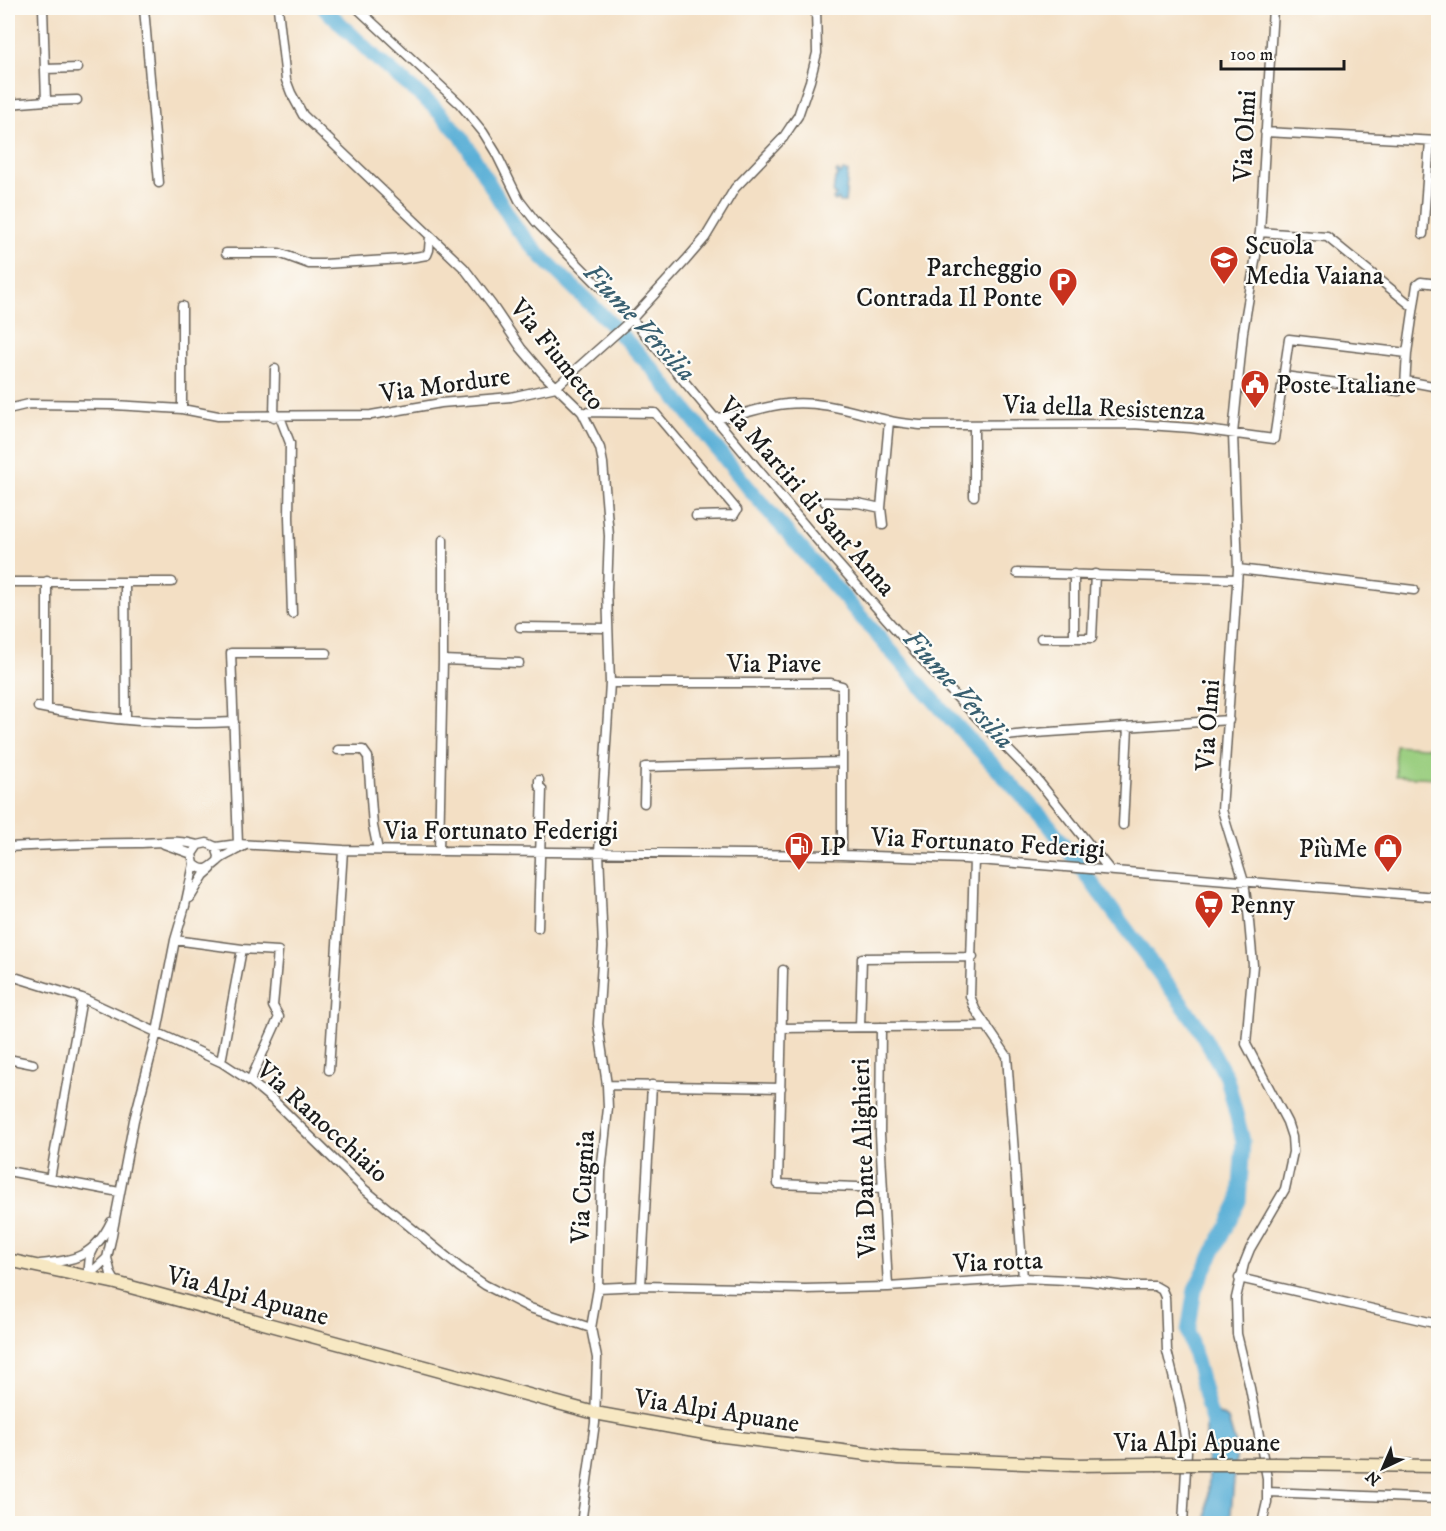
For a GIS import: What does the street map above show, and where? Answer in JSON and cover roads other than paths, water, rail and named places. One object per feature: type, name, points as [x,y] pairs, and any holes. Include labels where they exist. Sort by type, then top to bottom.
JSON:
[{"type":"main road","name":"Via Alpi Apuane","points":[[8,1260],[117,1282],[595,1413],[716,1436],[897,1458],[1074,1465],[1438,1466]]},
{"type":"street","points":[[43,8],[46,101]]},
{"type":"street","points":[[144,8],[159,183]]},
{"type":"street","name":"Via Fiumetto","points":[[278,8],[286,80],[303,115],[464,268],[492,304],[520,348],[582,412],[600,448],[605,479],[609,536],[610,682],[599,852]]},
{"type":"street","name":"Via Martiri di Sant'Anna","points":[[357,8],[460,104],[483,132],[519,200],[536,222],[630,320],[956,697],[1035,777],[1109,869]]},
{"type":"street","points":[[630,320],[699,245],[735,188],[783,138],[798,116],[810,81],[816,53],[816,8]]},
{"type":"street","name":"Via Olmi","points":[[1262,1524],[1268,1492],[1258,1427],[1237,1334],[1236,1298],[1239,1278],[1250,1249],[1285,1189],[1293,1152],[1292,1137],[1287,1122],[1246,1044],[1253,965],[1244,882],[1222,810],[1238,569],[1233,434],[1243,332],[1260,232],[1273,8]]},
{"type":"street","points":[[45,69],[78,68]]},
{"type":"street","points":[[8,104],[77,100]]},
{"type":"street","points":[[1265,132],[1434,141],[1423,234]]},
{"type":"street","points":[[1260,232],[1327,237],[1413,307]]},
{"type":"street","points":[[226,253],[279,253],[309,264],[403,259],[427,255],[430,236]]},
{"type":"street","points":[[1284,376],[1399,391],[1405,386],[1406,381],[1407,353],[1417,285],[1421,282],[1438,284]]},
{"type":"street","points":[[182,306],[182,409]]},
{"type":"street","name":"Via Mordure","points":[[8,409],[29,404],[123,405],[182,409],[218,416],[371,415],[441,403],[511,397],[556,387],[630,320]]},
{"type":"street","points":[[1233,434],[1274,439],[1289,339],[1407,353]]},
{"type":"street","points":[[275,369],[277,417],[288,433],[290,442],[289,517],[292,614]]},
{"type":"street","points":[[1406,381],[1438,387]]},
{"type":"street","name":"Via della Resistenza","points":[[713,418],[731,417],[753,410],[802,403],[837,407],[889,421],[920,425],[1133,424],[1233,434]]},
{"type":"street","points":[[582,412],[655,413],[737,510],[734,515],[696,516]]},
{"type":"street","points":[[883,525],[881,508],[889,421]]},
{"type":"street","name":"Via della Resistenza","points":[[974,425],[974,496]]},
{"type":"street","points":[[825,502],[858,503],[881,508]]},
{"type":"street","points":[[439,851],[443,540]]},
{"type":"street","points":[[1238,569],[1414,590]]},
{"type":"street","points":[[1017,573],[1237,579]]},
{"type":"street","points":[[1074,574],[1074,637]]},
{"type":"street","points":[[1041,638],[1092,638],[1095,574]]},
{"type":"street","points":[[48,581],[43,707],[181,723],[234,723]]},
{"type":"street","points":[[8,582],[172,582]]},
{"type":"street","points":[[125,582],[126,718]]},
{"type":"street","points":[[520,627],[608,628]]},
{"type":"street","points":[[185,906],[196,886],[210,869],[242,844],[231,653],[327,653]]},
{"type":"street","points":[[443,660],[519,663]]},
{"type":"street","name":"Via Piave","points":[[610,682],[831,683],[842,686],[842,855]]},
{"type":"street","points":[[997,737],[1229,720]]},
{"type":"street","points":[[1123,825],[1128,727]]},
{"type":"street","points":[[338,750],[363,750],[368,757],[373,826],[378,850]]},
{"type":"street","points":[[644,803],[645,767],[841,762]]},
{"type":"street","points":[[537,928],[542,789],[539,786],[539,780]]},
{"type":"street","points":[[8,847],[158,843],[179,840],[198,845],[207,843],[216,847],[218,861]]},
{"type":"street","points":[[158,843],[192,854]]},
{"type":"street","name":"Via Fortunato Federigi","points":[[216,847],[242,844],[343,850],[842,855],[974,859],[1438,897]]},
{"type":"street","points":[[117,1282],[111,1274],[106,1258],[134,1120],[157,1032],[175,940],[194,864],[192,854],[198,845]]},
{"type":"street","points":[[329,1070],[343,850]]},
{"type":"street","name":"Via Cugnia","points":[[582,1524],[595,1413],[597,1358],[591,1328],[598,1288],[601,1172],[608,1108],[598,1024],[603,947],[599,852]]},
{"type":"street","points":[[974,859],[973,957],[970,996],[975,1009],[1007,1056],[1023,1278]]},
{"type":"street","points":[[194,864],[201,869],[210,869]]},
{"type":"street","points":[[175,940],[242,949],[278,951],[273,1006],[279,1017],[250,1081]]},
{"type":"street","points":[[221,1062],[242,949]]},
{"type":"street","points":[[860,1027],[862,958],[973,957]]},
{"type":"street","points":[[783,970],[778,1184],[883,1188]]},
{"type":"street","name":"Via Ranocchiaio","points":[[8,975],[82,998],[221,1062],[250,1081],[274,1101],[364,1188],[468,1273],[485,1285],[530,1308],[591,1328]]},
{"type":"street","points":[[50,1179],[82,998]]},
{"type":"street","points":[[782,1028],[987,1026]]},
{"type":"street","name":"Via Dante Alighieri","points":[[881,1027],[880,1134],[888,1287]]},
{"type":"street","points":[[8,1059],[33,1064]]},
{"type":"street","points":[[607,1085],[781,1088]]},
{"type":"street","points":[[641,1286],[652,1085]]},
{"type":"street","points":[[8,1171],[119,1192]]},
{"type":"street","points":[[88,1276],[90,1257],[115,1213]]},
{"type":"street","points":[[33,1265],[70,1261],[94,1248]]},
{"type":"street","points":[[88,1276],[106,1258]]},
{"type":"street","name":"Via rotta","points":[[598,1288],[641,1286],[805,1289],[888,1287],[1023,1278],[1089,1281],[1125,1286],[1155,1286],[1162,1290],[1165,1297],[1167,1351],[1180,1404],[1187,1451],[1183,1524]]},
{"type":"street","points":[[1239,1278],[1438,1324]]},
{"type":"street","points":[[1268,1492],[1438,1499]]},
{"type":"water","points":[[838,171],[841,174],[843,171],[848,172],[845,202],[833,199],[836,195],[833,194]]},
{"type":"water","points":[[1206,1407],[1228,1419],[1237,1449],[1230,1523],[1206,1523],[1209,1476]]},
{"type":"waterway","name":"Fiume Versilia","points":[[324,8],[378,60],[433,106],[461,136],[516,228],[652,368],[751,491],[945,713],[1049,825],[1196,1023],[1227,1078],[1243,1141],[1239,1201],[1195,1289],[1188,1332],[1214,1428]]},
{"type":"place","name":"Scuola Media Vaiana","points":[[1224,286]]},
{"type":"place","name":"Parcheggio Contrada Il Ponte","points":[[1063,308]]},
{"type":"place","name":"Poste Italiane","points":[[1255,410]]},
{"type":"place","name":"IP","points":[[799,872]]},
{"type":"place","name":"PiùMe","points":[[1388,874]]},
{"type":"place","name":"Penny","points":[[1209,930]]}]
